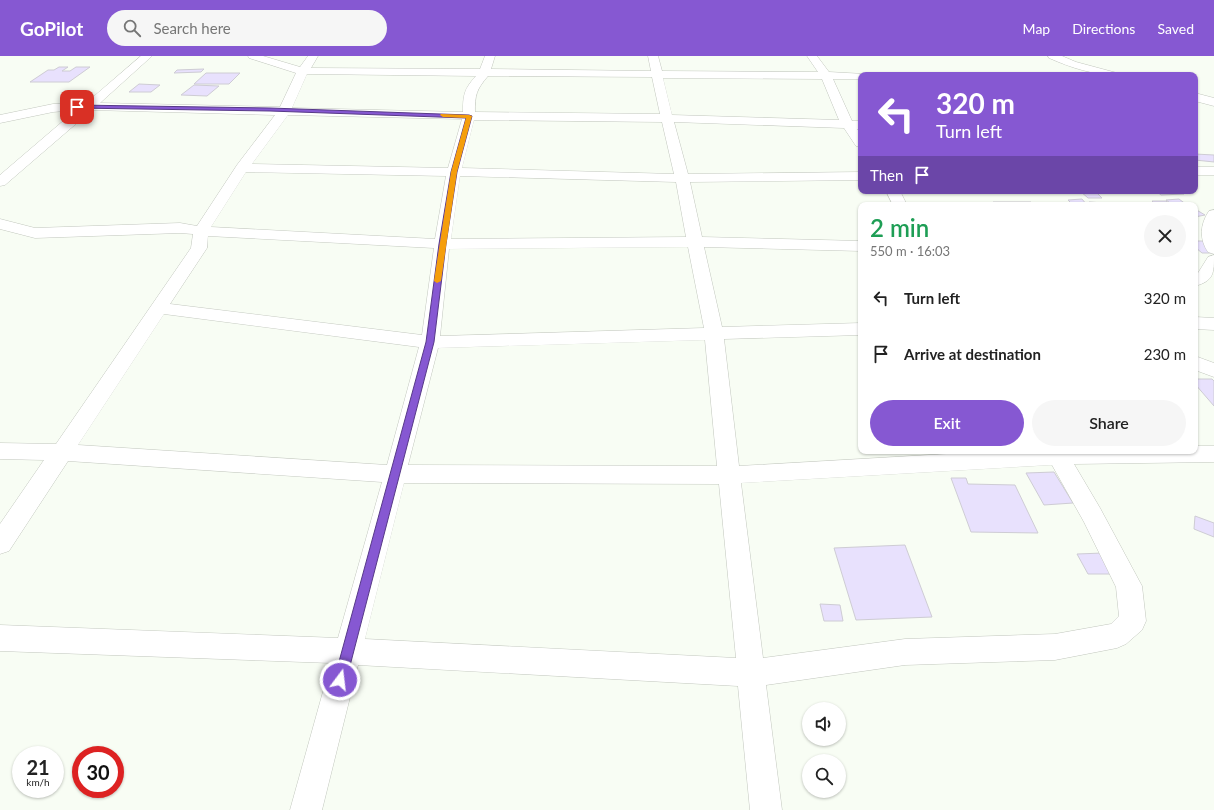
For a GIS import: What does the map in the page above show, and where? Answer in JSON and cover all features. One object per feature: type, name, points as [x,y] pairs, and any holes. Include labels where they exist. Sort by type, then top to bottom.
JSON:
[{"type":"street","points":[[0,182],[147,56]]},
{"type":"street","points":[[253,56],[303,71],[486,72],[655,66],[826,76],[858,76]]},
{"type":"street","points":[[0,544],[199,248],[201,231],[242,168],[285,110],[303,71],[313,56]]},
{"type":"street","points":[[306,810],[430,342],[442,244],[454,172],[469,116],[469,98],[472,87],[486,72],[490,56]]},
{"type":"street","points":[[812,56],[826,76],[847,124],[858,139]]},
{"type":"street","points":[[1053,56],[1072,64],[1102,72]]},
{"type":"street","points":[[655,66],[682,178],[714,334],[766,810]]},
{"type":"street","points":[[1198,98],[1214,102]]},
{"type":"street","points":[[8,106],[53,108],[88,106],[285,110],[469,116],[667,118],[858,125]]},
{"type":"street","points":[[0,119],[53,108]]},
{"type":"street","points":[[242,168],[682,178],[858,176]]},
{"type":"street","points":[[1198,171],[1214,172]]},
{"type":"street","points":[[1214,214],[1209,223],[1208,234],[1214,249]]},
{"type":"street","points":[[0,224],[35,233],[180,228],[201,231],[442,244],[695,242],[858,246]]},
{"type":"street","points":[[1198,279],[1204,276],[1214,260]]},
{"type":"street","points":[[158,308],[430,342],[858,329]]},
{"type":"street","points":[[1198,323],[1214,324]]},
{"type":"street","points":[[1198,364],[1214,370]]},
{"type":"street","points":[[0,451],[62,452],[395,474],[729,475],[1057,454],[1214,454]]},
{"type":"street","points":[[0,638],[348,651],[751,672],[905,652],[1055,647],[1116,635],[1133,621],[1129,586],[1092,515],[1057,454]]},
{"type":"building","points":[[59,67],[68,67],[62,71],[70,71],[76,67],[90,67],[69,82],[30,82],[48,70],[54,70]]},
{"type":"building","points":[[204,69],[201,72],[174,73],[177,70]]},
{"type":"building","points":[[206,73],[240,73],[229,84],[194,84]]},
{"type":"building","points":[[139,84],[160,85],[151,92],[129,92]]},
{"type":"building","points":[[194,85],[219,86],[207,96],[181,95]]},
{"type":"building","points":[[1198,154],[1214,155],[1214,162],[1198,160]]},
{"type":"building","points":[[1083,194],[1098,194],[1102,198],[1088,198]]},
{"type":"building","points":[[1160,194],[1184,194],[1161,195]]},
{"type":"building","points":[[1082,199],[1084,202],[1070,202],[1068,200]]},
{"type":"building","points":[[1179,199],[1183,202],[1169,202],[1166,200]]},
{"type":"building","points":[[1152,201],[1167,202],[1153,202]]},
{"type":"building","points":[[1198,211],[1205,215],[1198,216]]},
{"type":"building","points":[[1198,241],[1205,241],[1214,250],[1214,253],[1202,253],[1198,250]]},
{"type":"building","points":[[1198,379],[1212,379],[1214,381],[1214,406],[1198,387]]},
{"type":"building","points":[[1054,472],[1073,503],[1044,505],[1026,473]]},
{"type":"building","points":[[951,478],[966,478],[968,484],[1015,485],[1038,533],[971,532]]},
{"type":"building","points":[[1195,516],[1214,523],[1214,537],[1194,529]]},
{"type":"building","points":[[905,545],[932,617],[856,620],[834,548]]},
{"type":"building","points":[[1103,553],[1116,574],[1088,574],[1077,554]]},
{"type":"building","points":[[820,604],[840,605],[843,621],[824,621]]},
{"type":"slow traffic","points":[[437,281],[454,172],[469,116],[443,115]]},
{"type":"route","points":[[77,107],[270,110],[469,116],[454,172],[442,244],[430,342],[340,680]]}]
